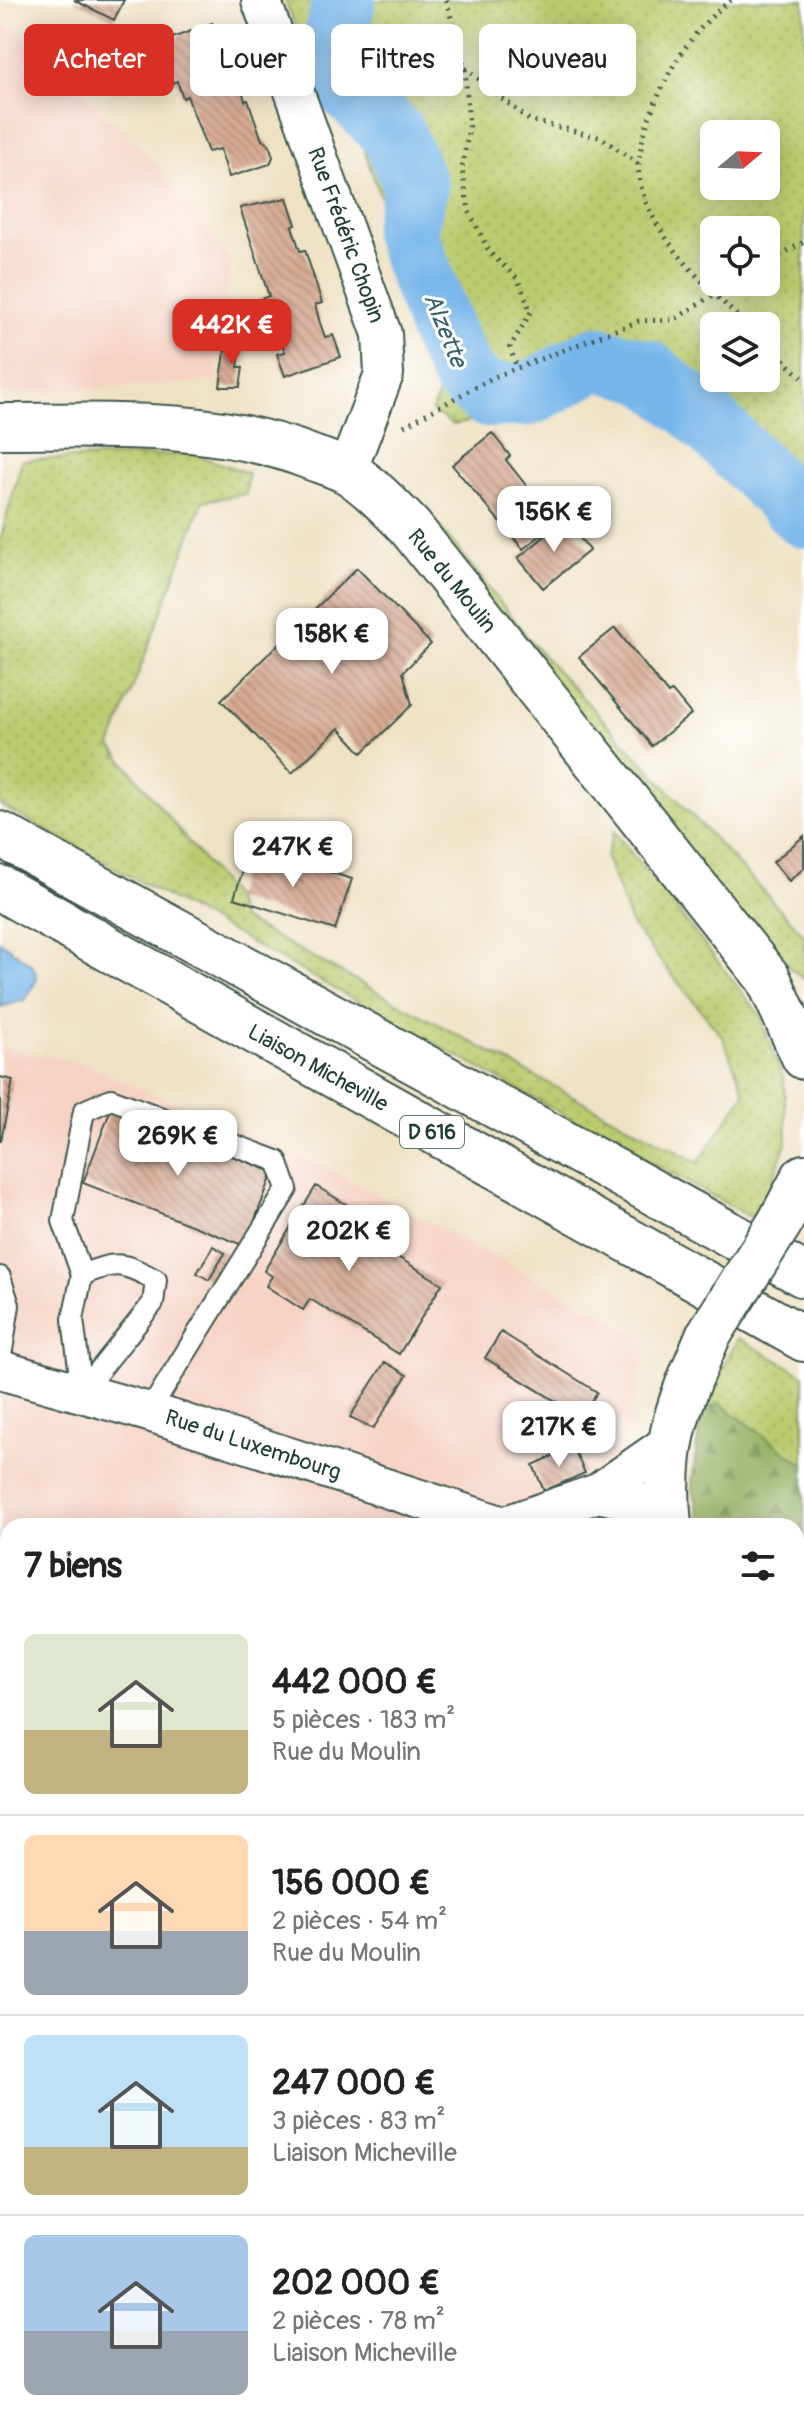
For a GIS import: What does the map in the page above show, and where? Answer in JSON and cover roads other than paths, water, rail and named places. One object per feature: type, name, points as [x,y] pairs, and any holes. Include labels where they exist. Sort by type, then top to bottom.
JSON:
[{"type":"main road","name":"Rue du Moulin","points":[[0,426],[163,427],[226,435],[286,447],[347,471],[377,493],[409,526],[786,984],[804,1057]]},
{"type":"main road","name":"D 616","points":[[0,834],[804,1275]]},
{"type":"main road","name":"Liaison Micheville","points":[[0,888],[804,1339]]},
{"type":"main road","points":[[668,1518],[668,1444],[676,1412],[708,1336],[779,1224],[804,1177]]},
{"type":"street","name":"Rue Frédéric Chopin","points":[[261,0],[382,334],[384,374],[347,471]]},
{"type":"street","name":"Rue du Luxembourg","points":[[0,1370],[149,1412],[479,1518]]},
{"type":"street","name":"Rue du Luxembourg","points":[[527,1518],[598,1493],[668,1444]]},
{"type":"street","points":[[598,1493],[668,1518]]},
{"type":"lane","points":[[82,1392],[73,1319],[82,1275],[63,1221],[84,1111],[111,1099],[277,1161],[287,1189],[149,1412]]},
{"type":"lane","points":[[82,1275],[105,1265],[127,1264],[156,1280],[153,1303],[82,1392]]},
{"type":"lane","points":[[0,1277],[9,1305],[0,1363]]},
{"type":"water","points":[[0,941],[33,966],[37,979],[25,1000],[0,1007]]},
{"type":"waterway","name":"Alzette","points":[[344,0],[331,57],[340,81],[394,135],[416,187],[405,232],[444,336],[464,376],[488,396],[529,394],[596,358],[648,372],[698,412],[804,516]]}]
